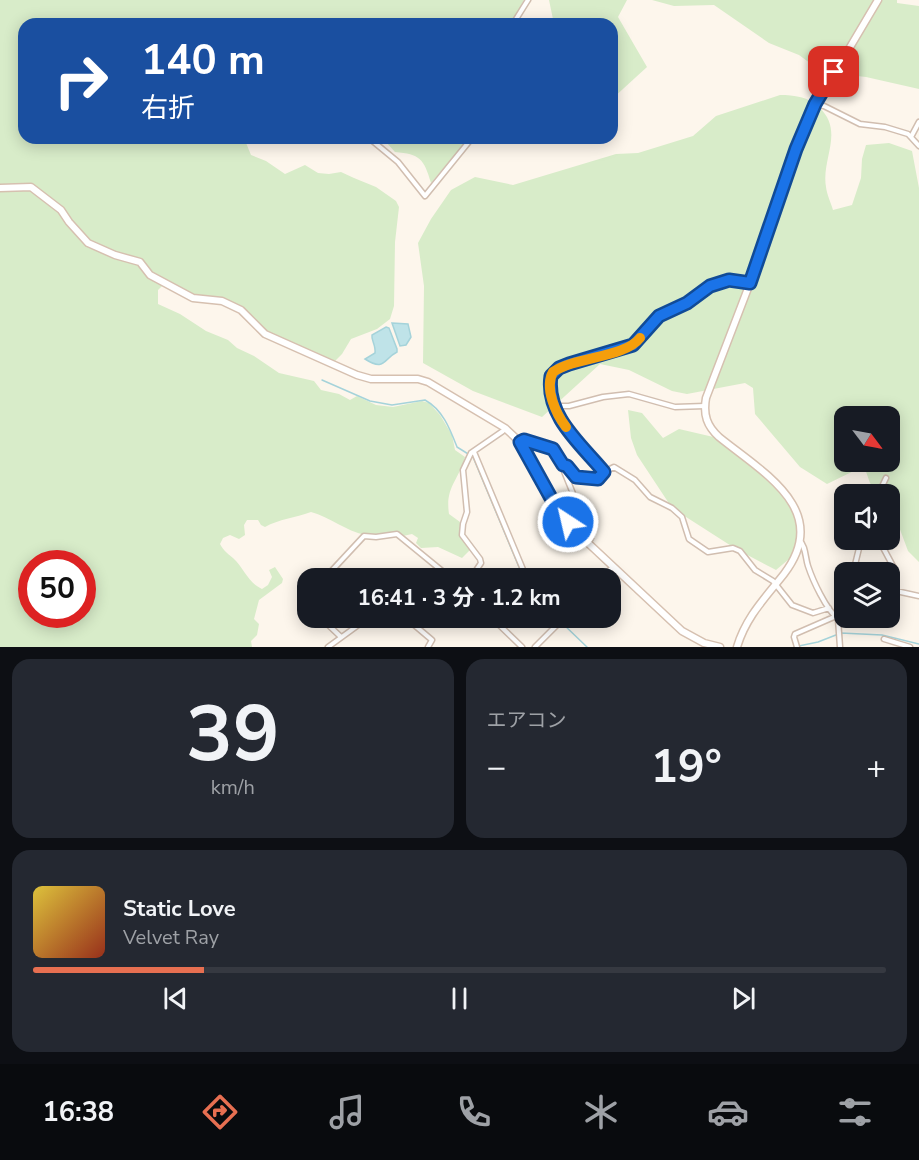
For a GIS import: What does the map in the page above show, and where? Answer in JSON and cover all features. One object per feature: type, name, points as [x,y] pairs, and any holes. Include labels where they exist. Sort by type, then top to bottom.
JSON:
[{"type":"main road","points":[[737,647],[750,616],[793,560],[799,540],[799,521],[789,497],[778,484],[713,432],[707,421],[705,406],[796,149],[815,104],[878,0]]},
{"type":"main road","points":[[0,188],[31,187],[61,210],[88,243],[115,255],[140,262],[150,275],[193,298],[222,301],[232,305],[241,310],[265,334],[357,375],[371,379],[418,379],[429,382],[505,428],[520,442],[556,507],[588,543],[682,631],[704,643],[720,647]]},
{"type":"street","points":[[517,18],[528,0]]},
{"type":"street","points":[[815,104],[860,123],[908,134],[919,146]]},
{"type":"street","points":[[910,137],[919,122]]},
{"type":"street","points":[[376,144],[398,162],[425,196],[467,144]]},
{"type":"street","points":[[604,472],[575,441],[563,423],[555,406],[550,380],[553,372],[559,368],[633,345],[659,316],[687,303],[710,286],[729,280],[750,283]]},
{"type":"street","points":[[555,406],[569,406],[629,394],[675,407],[705,406]]},
{"type":"street","points":[[478,568],[481,563],[480,559],[462,535],[467,512],[463,470],[474,452],[505,428]]},
{"type":"street","points":[[520,442],[524,440],[553,449],[563,465],[591,538],[588,543]]},
{"type":"street","points":[[474,452],[522,568]]},
{"type":"street","points":[[563,465],[567,466],[576,477],[598,479],[604,472],[614,467],[635,480],[650,497],[672,508],[682,517],[689,539],[704,551],[736,549],[755,570],[776,584],[792,605],[813,613],[829,608]]},
{"type":"street","points":[[883,484],[886,478]]},
{"type":"street","points":[[334,568],[364,536],[397,534],[438,568]]},
{"type":"street","points":[[799,540],[803,543],[808,567],[834,615]]},
{"type":"street","points":[[884,550],[894,568],[896,591],[919,596]]},
{"type":"street","points":[[797,645],[795,634],[834,619]]},
{"type":"street","points":[[332,628],[341,637]]},
{"type":"street","points":[[327,647],[354,628]]},
{"type":"street","points":[[419,628],[432,640],[428,647]]},
{"type":"street","points":[[502,628],[522,647]]},
{"type":"street","points":[[535,647],[554,628]]},
{"type":"street","points":[[838,628],[840,647]]},
{"type":"street","points":[[884,639],[910,647]]},
{"type":"green space","points":[[0,0],[524,0],[513,18],[18,18],[18,144],[246,144],[251,155],[266,161],[285,174],[305,165],[318,173],[341,172],[376,187],[396,201],[399,207],[395,242],[394,306],[390,319],[377,329],[351,339],[335,361],[266,332],[243,308],[194,296],[152,273],[141,260],[116,253],[89,241],[31,184],[0,185]]},
{"type":"green space","points":[[549,0],[627,0],[618,17],[647,67],[618,94],[618,18],[553,18]]},
{"type":"green space","points":[[652,0],[897,0],[897,3],[919,6],[919,89],[866,77],[822,72],[799,55],[769,43],[714,5],[674,6]]},
{"type":"green space","points":[[780,95],[791,95],[811,101],[827,116],[830,126],[831,136],[825,176],[833,210],[852,205],[861,178],[862,159],[866,145],[889,143],[912,151],[919,188],[919,562],[908,551],[900,529],[900,484],[871,484],[866,472],[900,472],[900,406],[834,406],[834,472],[852,472],[827,484],[800,467],[755,414],[753,388],[745,383],[687,394],[672,391],[629,370],[600,364],[542,417],[473,391],[423,363],[424,286],[418,243],[451,190],[475,177],[513,185],[616,154],[638,153],[693,136],[716,116]]},
{"type":"green space","points":[[388,144],[464,144],[431,183],[420,159],[410,154],[395,152]]},
{"type":"green space","points":[[30,188],[60,211],[87,245],[139,263],[164,284],[158,290],[158,304],[180,314],[206,331],[228,340],[237,348],[254,356],[279,373],[314,381],[321,390],[339,394],[350,400],[357,396],[376,405],[393,407],[422,401],[429,403],[440,415],[452,435],[455,450],[465,457],[450,491],[448,505],[449,514],[460,522],[462,537],[470,550],[462,558],[438,547],[421,548],[416,543],[418,538],[412,534],[403,536],[394,533],[365,535],[311,512],[265,527],[258,520],[247,520],[244,525],[245,535],[239,539],[230,535],[223,538],[221,546],[257,586],[262,589],[268,585],[272,577],[269,570],[275,567],[283,579],[282,583],[259,600],[254,619],[259,624],[257,635],[251,641],[252,647],[0,647],[0,189]]},
{"type":"green space","points":[[628,410],[642,413],[663,438],[679,429],[722,439],[782,489],[800,527],[795,554],[776,570],[736,549],[672,508],[637,455],[631,438]]},
{"type":"water","points":[[392,323],[408,324],[411,337],[406,345],[400,346]]},
{"type":"water","points":[[386,327],[389,328],[397,352],[383,363],[372,363],[365,359],[375,353],[372,335]]},
{"type":"waterway","points":[[322,380],[370,401],[392,405],[425,400],[437,409],[449,427],[457,447],[473,457],[519,568]]},
{"type":"waterway","points":[[567,628],[587,647]]},
{"type":"waterway","points":[[794,647],[818,642],[841,633],[882,635],[919,644]]},
{"type":"slow traffic","points":[[566,427],[551,393],[550,380],[553,372],[569,364],[621,350],[633,345],[640,338]]},
{"type":"route","points":[[568,522],[556,507],[520,442],[524,440],[553,449],[563,465],[567,466],[576,477],[598,479],[604,472],[575,441],[563,423],[551,393],[550,380],[553,372],[569,364],[633,345],[664,312],[687,303],[700,291],[718,282],[729,280],[750,283],[796,149],[815,104],[834,72]]}]
